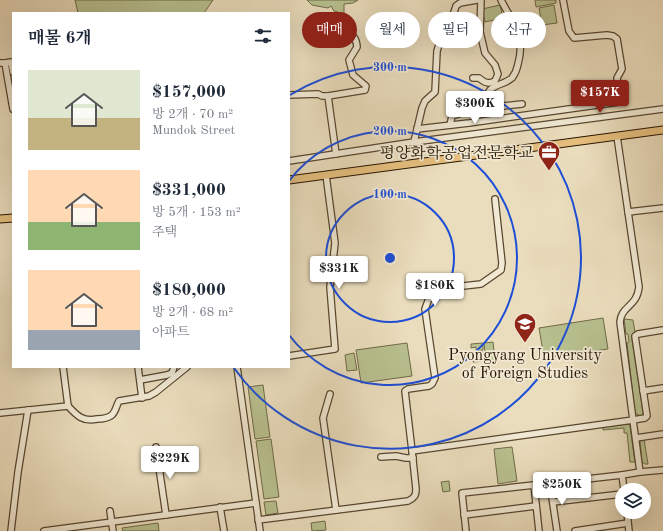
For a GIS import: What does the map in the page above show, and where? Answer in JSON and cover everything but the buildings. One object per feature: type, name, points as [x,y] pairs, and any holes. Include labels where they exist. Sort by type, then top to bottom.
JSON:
[{"type":"main road","points":[[290,180],[663,130]]},
{"type":"main road","points":[[0,219],[12,218]]},
{"type":"street","points":[[454,12],[456,6],[460,3],[477,0]]},
{"type":"street","points":[[473,78],[479,78],[489,83],[495,81],[498,74],[495,65],[485,53],[480,32],[481,0]]},
{"type":"street","points":[[450,125],[452,116],[476,109],[493,88],[512,78],[516,71],[520,56],[520,38],[517,27],[501,0]]},
{"type":"street","points":[[417,128],[615,104],[619,102],[620,97],[618,78],[622,69],[617,39],[607,35],[574,38],[569,31],[563,0]]},
{"type":"street","points":[[290,95],[318,94],[328,96],[365,90],[366,88],[352,73],[350,58],[356,48]]},
{"type":"street","points":[[414,142],[425,101],[435,92],[438,48]]},
{"type":"street","points":[[12,67],[11,62],[2,63],[12,105]]},
{"type":"street","points":[[487,95],[504,106],[522,104]]},
{"type":"street","points":[[328,96],[336,154]]},
{"type":"street","points":[[290,161],[414,142],[663,109]]},
{"type":"street","points":[[617,136],[639,287],[634,301],[621,314],[620,322],[640,472]]},
{"type":"street","points":[[290,356],[335,349],[330,287],[335,244],[326,175]]},
{"type":"street","points":[[258,520],[412,499],[416,493],[416,489],[406,391],[408,389],[429,386],[435,378],[425,316],[426,304],[431,293],[436,289],[481,284],[501,270],[502,263],[495,198]]},
{"type":"street","points":[[628,212],[663,208]]},
{"type":"street","points":[[381,457],[396,456],[406,458],[412,454],[645,418],[647,416],[635,336],[638,334],[663,330]]},
{"type":"street","points":[[63,368],[68,406],[77,416],[84,420],[105,418],[112,415],[122,400],[142,398],[156,392],[186,368]]},
{"type":"street","points":[[138,368],[142,398]]},
{"type":"street","points":[[140,380],[168,375],[172,373],[174,368]]},
{"type":"street","points":[[238,368],[260,531]]},
{"type":"street","points":[[643,391],[663,388]]},
{"type":"street","points":[[330,394],[323,418],[336,510]]},
{"type":"street","points":[[0,413],[68,406]]},
{"type":"street","points":[[11,531],[18,472],[28,410]]},
{"type":"street","points":[[636,438],[663,434]]},
{"type":"street","points":[[156,447],[166,515]]},
{"type":"street","points":[[466,531],[462,493],[663,470]]},
{"type":"street","points":[[622,475],[623,483]]},
{"type":"street","points":[[550,484],[557,531]]},
{"type":"street","points":[[534,485],[539,531]]},
{"type":"street","points":[[553,502],[615,495]]},
{"type":"street","points":[[44,531],[256,503]]},
{"type":"street","points":[[464,515],[536,506]]},
{"type":"street","points":[[220,508],[224,531]]},
{"type":"street","points":[[110,511],[113,531]]},
{"type":"street","points":[[628,519],[629,531]]},
{"type":"street","points":[[575,531],[628,524]]},
{"type":"green space","points":[[75,0],[213,0],[205,12],[78,12]]},
{"type":"green space","points":[[307,0],[358,0],[353,3],[344,4],[344,12],[334,11],[331,6],[328,8],[312,5]]},
{"type":"green space","points":[[535,0],[556,0],[556,3],[536,7]]},
{"type":"green space","points":[[500,5],[502,12],[491,12],[491,21],[485,22],[482,9]]},
{"type":"green space","points":[[554,5],[557,23],[546,24],[546,12],[540,12],[539,8]]},
{"type":"green space","points":[[603,318],[608,349],[544,358],[539,328]]},
{"type":"green space","points":[[624,319],[633,320],[635,332],[632,335],[632,340],[643,412],[643,415],[640,416],[635,413],[627,343],[629,342],[628,334],[626,334]]},
{"type":"green space","points":[[493,342],[495,360],[486,361],[484,343]]},
{"type":"green space","points":[[407,343],[412,376],[361,383],[356,350]]},
{"type":"green space","points":[[483,343],[483,350],[476,351],[476,347],[471,348],[471,344]]},
{"type":"green space","points":[[476,352],[483,352],[484,361],[473,362],[473,358],[477,357]]},
{"type":"green space","points":[[354,353],[357,370],[347,371],[345,355]]},
{"type":"green space","points":[[263,385],[270,437],[255,439],[248,387]]},
{"type":"green space","points":[[628,424],[630,426],[635,462],[630,462],[627,433],[624,433],[624,428],[603,430],[603,427]]},
{"type":"green space","points":[[271,439],[279,497],[264,499],[256,441]]},
{"type":"green space","points":[[644,439],[648,464],[642,462],[640,442]]},
{"type":"green space","points":[[512,447],[517,481],[498,484],[494,449]]},
{"type":"green space","points":[[449,481],[450,491],[443,492],[441,482]]},
{"type":"green space","points":[[276,501],[278,513],[266,515],[264,502]]},
{"type":"green space","points":[[325,521],[326,530],[312,531],[311,523]]},
{"type":"green space","points":[[158,523],[159,531],[123,531],[122,528]]},
{"type":"place","name":"평양화학공업전문학교","points":[[549,172]]},
{"type":"place","name":"Pyongyang University of Foreign Studies","points":[[525,344]]}]
